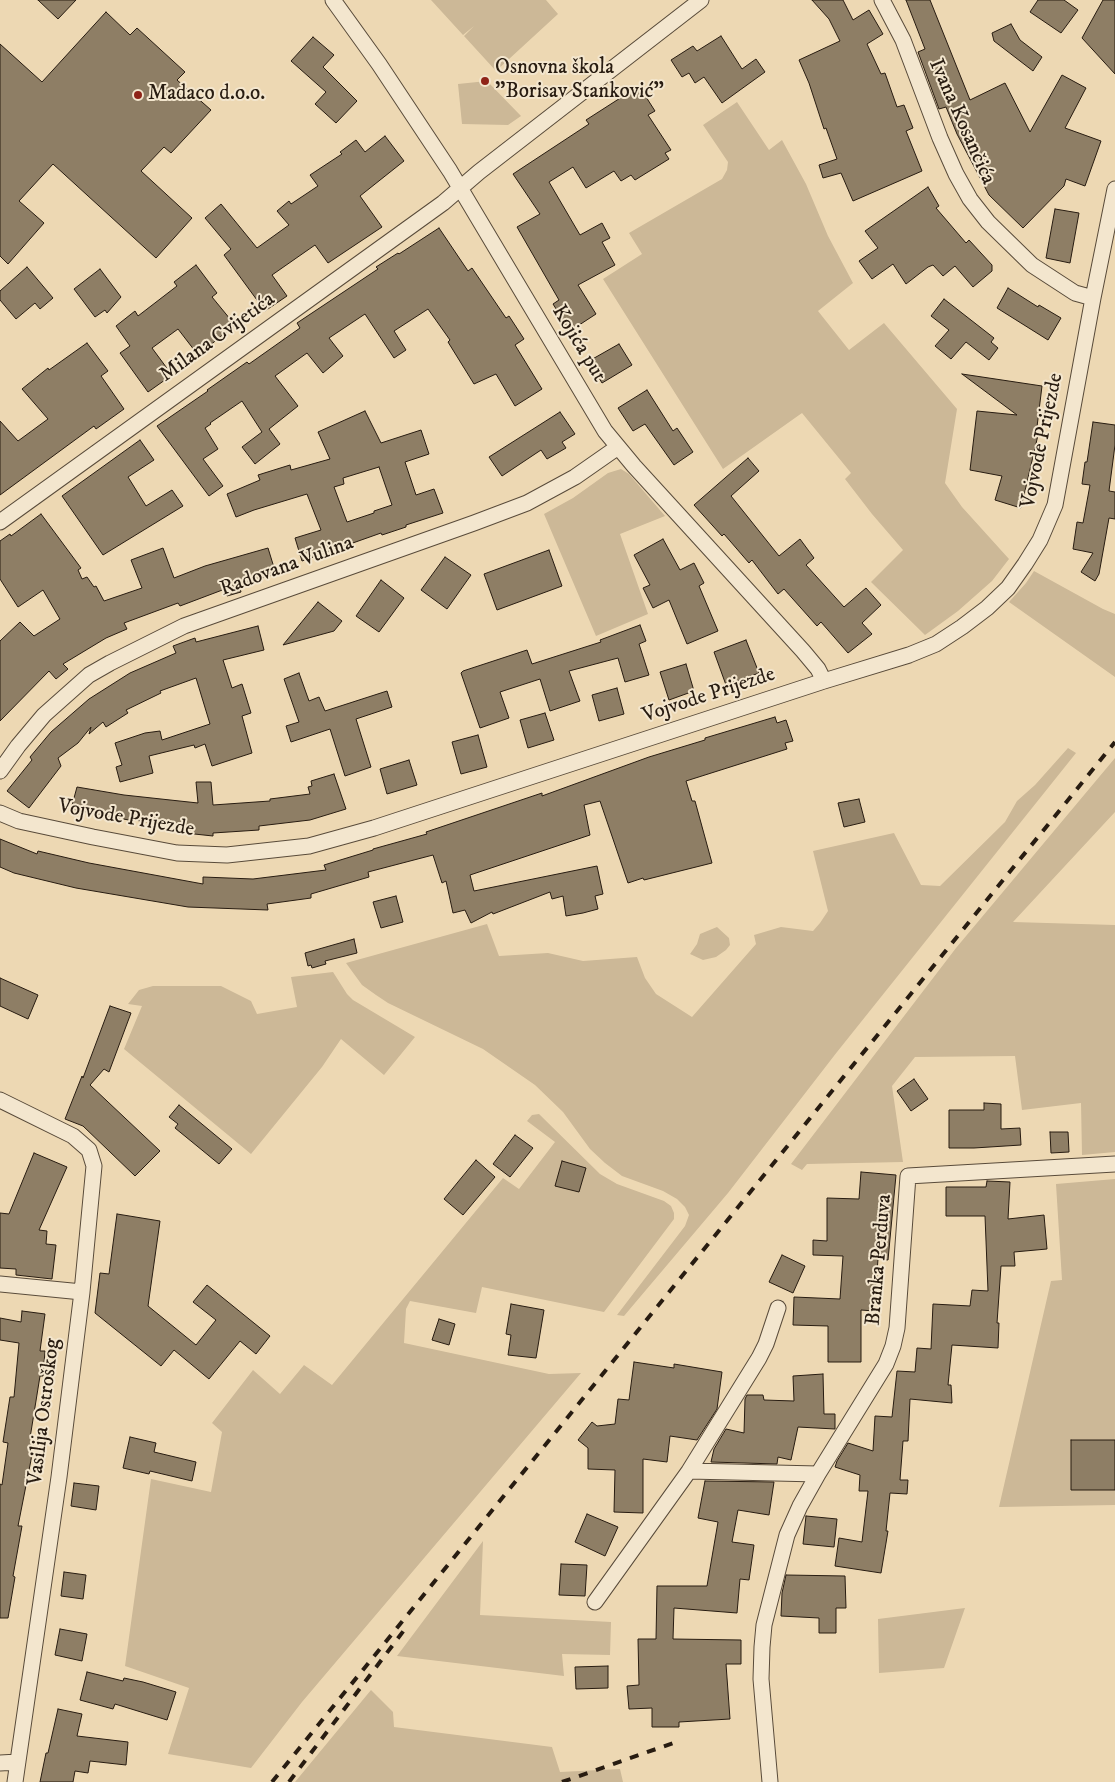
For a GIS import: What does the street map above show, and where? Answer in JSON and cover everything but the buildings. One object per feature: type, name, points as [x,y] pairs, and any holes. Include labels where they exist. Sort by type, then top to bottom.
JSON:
[{"type":"street","name":"Kojića put","points":[[333,0],[379,64],[460,188],[605,431],[803,651],[824,681]]},
{"type":"street","name":"Milana Cvijetića","points":[[0,522],[435,208],[701,0]]},
{"type":"street","name":"Ivana Kosančića","points":[[882,0],[903,40],[940,138],[956,174],[970,198],[988,222],[1032,266],[1075,292],[1093,298]]},
{"type":"street","name":"Vojvode Prijezde","points":[[0,813],[28,823],[177,853],[227,855],[309,846],[383,825],[909,655],[936,644],[987,608],[1008,588],[1040,540],[1055,505],[1115,189]]},
{"type":"street","name":"Radovana Vulina","points":[[0,771],[44,715],[90,675],[110,663],[184,626],[527,503],[575,478],[618,447]]},
{"type":"street","name":"Vasilija Ostroškog","points":[[0,1100],[73,1136],[84,1144],[93,1158],[94,1166],[82,1292],[48,1558],[15,1782]]},
{"type":"street","name":"Branka Perduva","points":[[770,1782],[761,1679],[764,1625],[787,1535],[800,1506],[886,1364],[893,1346],[897,1328],[908,1176],[1115,1164]]},
{"type":"street","points":[[0,1284],[82,1292]]},
{"type":"street","points":[[595,1602],[689,1471],[759,1358],[766,1344],[778,1308]]},
{"type":"street","points":[[689,1471],[818,1474]]},
{"type":"street","points":[[0,1763],[18,1762]]},
{"type":"shaded area","points":[[431,0],[546,0],[558,14],[496,71],[464,36],[474,26],[463,35]]},
{"type":"shaded area","points":[[487,81],[521,116],[508,125],[462,124],[458,84]]},
{"type":"shaded area","points":[[737,102],[769,150],[782,140],[806,184],[828,236],[853,283],[818,311],[849,350],[884,323],[957,409],[945,483],[962,507],[1009,559],[992,581],[958,611],[925,635],[871,582],[903,550],[845,479],[851,473],[802,413],[723,469],[603,279],[642,254],[629,233],[722,179],[727,170],[728,162],[703,125]]},
{"type":"shaded area","points":[[621,469],[629,474],[665,516],[620,534],[648,614],[596,636],[544,514],[573,498],[608,473]]},
{"type":"shaded area","points":[[1034,571],[1115,614],[1115,677],[1009,602]]},
{"type":"shaded area","points":[[1068,748],[1076,753],[837,1052],[728,1193],[624,1316],[617,1315],[685,1226],[689,1215],[685,1207],[677,1199],[663,1191],[622,1176],[590,1149],[563,1112],[535,1085],[483,1049],[388,1003],[362,985],[346,963],[487,924],[499,956],[548,953],[583,961],[637,957],[645,978],[656,994],[692,1017],[756,944],[754,935],[781,927],[813,931],[820,923],[828,911],[813,851],[894,833],[921,885],[940,886],[1005,822],[1017,801],[1035,785]]},
{"type":"shaded area","points":[[1115,758],[1115,812],[1013,922],[1115,925],[1115,1152],[1082,1155],[1081,1103],[1022,1110],[1015,1056],[915,1057],[892,1086],[903,1162],[807,1164],[802,1170],[791,1164],[956,948]]},
{"type":"shaded area","points":[[717,927],[729,938],[730,945],[726,950],[716,957],[703,960],[690,954],[697,944],[700,934]]},
{"type":"shaded area","points":[[333,972],[353,1000],[415,1037],[384,1075],[341,1039],[322,1067],[251,1154],[124,1049],[142,1006],[128,1004],[139,990],[153,986],[221,986],[251,1001],[257,1014],[297,1007],[291,977]]},
{"type":"shaded area","points":[[539,1114],[600,1174],[617,1184],[664,1201],[671,1206],[674,1219],[604,1312],[482,1287],[476,1313],[410,1301],[406,1309],[404,1343],[549,1374],[581,1373],[302,1702],[251,1768],[168,1754],[189,1688],[125,1666],[151,1479],[211,1492],[222,1432],[212,1423],[253,1370],[280,1394],[304,1365],[332,1385],[503,1178],[519,1189],[555,1142],[527,1121],[532,1115]]},
{"type":"shaded area","points":[[1115,1179],[1115,1505],[999,1507],[1051,1281],[1062,1280],[1056,1184]]},
{"type":"shaded area","points":[[483,1541],[480,1615],[611,1622],[610,1655],[562,1654],[564,1676],[397,1656]]},
{"type":"shaded area","points":[[965,1608],[944,1668],[879,1673],[878,1619]]},
{"type":"shaded area","points":[[371,1690],[393,1712],[394,1727],[552,1747],[560,1772],[620,1769],[623,1782],[295,1782]]},
{"type":"railway","points":[[272,1782],[1115,742]]},
{"type":"railway","points":[[289,1782],[405,1629]]},
{"type":"railway","points":[[562,1782],[679,1741]]},
{"type":"place","name":"Osnovna škola \"Borisav Stanković\"","points":[[485,81]]},
{"type":"place","name":"Madaco d.o.o.","points":[[138,95]]}]
